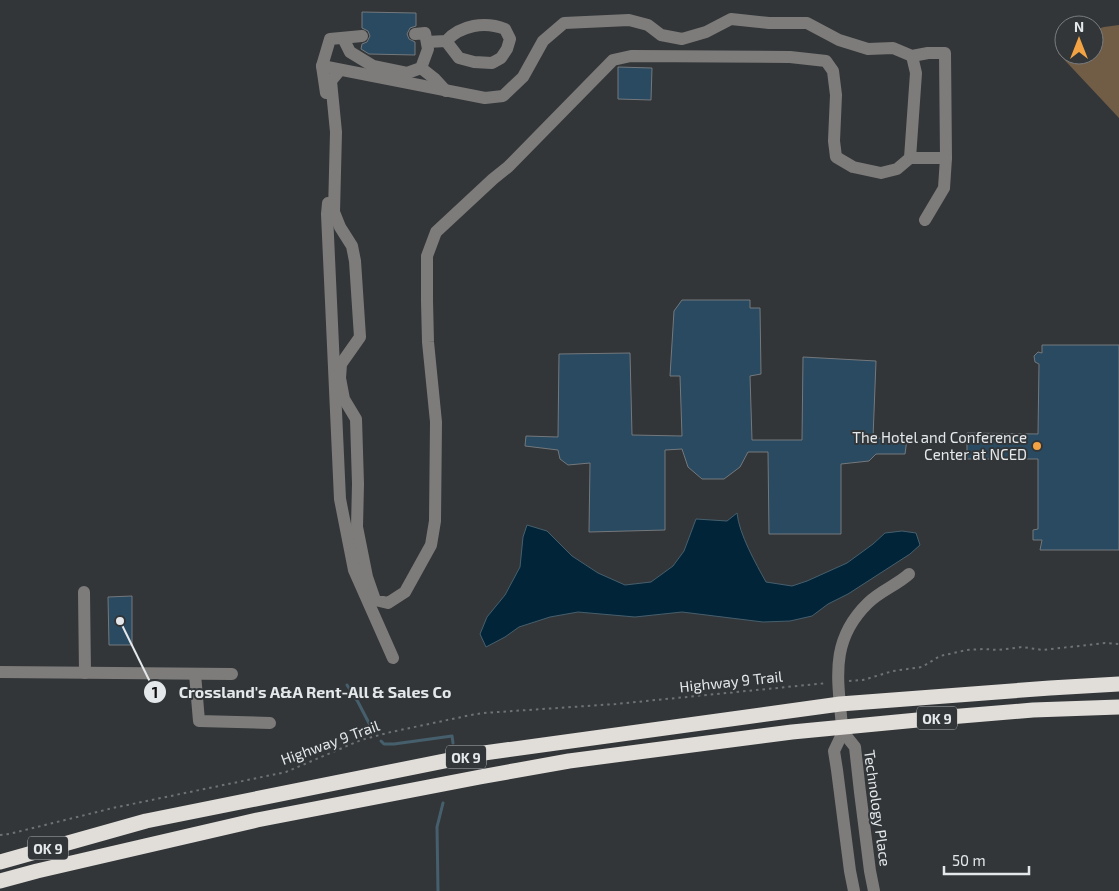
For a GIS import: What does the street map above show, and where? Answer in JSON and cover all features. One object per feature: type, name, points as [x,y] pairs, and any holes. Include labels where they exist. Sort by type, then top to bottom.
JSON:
[{"type":"highway","name":"OK 9","points":[[0,862],[146,820],[484,753],[840,704],[1119,684]]},
{"type":"highway","name":"OK 9","points":[[0,881],[257,820],[569,761],[792,732],[843,730],[949,717],[1033,710],[1119,707]]},
{"type":"street","points":[[322,66],[485,98],[503,96],[523,77],[543,41],[564,23],[628,20],[648,25],[661,35],[682,39],[706,32],[730,19],[769,23],[807,23],[840,40],[868,49],[892,48],[912,56],[928,53],[945,53],[946,158],[944,188],[925,220]]},
{"type":"street","points":[[426,42],[446,41],[453,34],[464,28],[481,24],[496,25],[505,29],[510,39],[507,49],[501,58],[492,63],[474,62],[459,58],[446,41]]},
{"type":"street","points":[[343,38],[350,52],[374,66],[407,73],[420,68],[428,49],[426,34],[415,34]]},
{"type":"street","points":[[362,36],[330,39],[322,66],[331,128],[327,214],[340,500],[354,570],[393,658]]},
{"type":"street","points":[[340,70],[331,81],[336,132],[334,212],[340,227],[352,246],[355,261],[360,337],[341,364],[340,378],[344,399],[356,419],[357,527],[367,577],[376,600],[388,603],[405,592],[431,545],[435,521],[436,422],[426,301],[428,256],[436,232],[508,167],[613,60],[631,56],[790,57],[826,61],[833,71],[836,95],[834,140],[836,157],[853,167],[881,173],[898,169],[910,158],[946,158]]},
{"type":"street","points":[[910,158],[916,73],[912,56]]},
{"type":"street","points":[[420,68],[435,79],[446,91]]},
{"type":"street","name":"Technology Place","points":[[874,891],[855,747],[843,730],[838,670],[841,647],[848,629],[858,614],[869,602],[909,574]]},
{"type":"street","points":[[84,592],[85,674]]},
{"type":"street","points":[[0,672],[232,674]]},
{"type":"street","points":[[195,674],[199,721],[270,723]]},
{"type":"street","name":"Technology Place","points":[[843,730],[834,751],[854,891]]},
{"type":"path","points":[[847,682],[862,680],[893,671],[922,667],[940,656],[967,650],[998,650],[1022,647],[1043,650],[1104,643],[1119,644]]},
{"type":"path","name":"Highway 9 Trail","points":[[0,835],[113,808],[286,772],[361,740],[471,715],[616,704],[822,684]]},
{"type":"shaded area","points":[[1119,25],[1119,118],[1069,65],[1104,65],[1104,27]]},
{"type":"water","points":[[737,513],[744,539],[766,582],[792,586],[807,581],[847,563],[885,533],[902,531],[916,533],[920,545],[910,554],[848,594],[828,604],[812,616],[790,621],[763,622],[682,612],[635,617],[578,612],[550,617],[519,627],[486,647],[480,634],[487,617],[505,595],[520,567],[523,537],[527,525],[547,531],[572,556],[598,573],[625,585],[651,582],[673,566],[684,551],[696,519],[727,521]]},
{"type":"building","points":[[362,12],[416,13],[416,26],[410,28],[407,34],[409,39],[415,42],[415,55],[369,54],[361,49],[362,44],[367,42],[370,36],[368,31],[362,28]]},
{"type":"building","points":[[618,67],[652,68],[651,100],[618,99]]},
{"type":"building","points":[[682,300],[750,300],[750,308],[760,308],[761,374],[750,376],[752,440],[802,440],[803,357],[876,361],[873,438],[907,439],[905,454],[876,454],[869,461],[841,464],[841,534],[769,534],[768,452],[748,452],[740,467],[724,479],[702,479],[688,467],[682,449],[665,450],[665,530],[589,532],[590,463],[568,465],[560,459],[558,450],[525,446],[526,436],[558,437],[559,354],[630,353],[632,435],[682,436],[680,376],[670,376],[674,311]]},
{"type":"building","name":"The Hotel and Conference Center at NCED","points":[[1042,345],[1119,345],[1119,550],[1040,550],[1042,540],[1033,540],[1033,530],[1038,529],[1038,459],[967,459],[967,433],[1038,434],[1039,364],[1035,362],[1034,356],[1038,352],[1042,353]]},
{"type":"building","points":[[132,596],[132,645],[109,645],[108,597]]},
{"type":"waterway","points":[[347,685],[372,729]]},
{"type":"waterway","points":[[381,741],[384,744],[394,744],[452,736],[453,743]]},
{"type":"waterway","points":[[438,891],[437,827],[443,803]]},
{"type":"place","name":"The Hotel and Conference Center at NCED","points":[[1037,446]]},
{"type":"place","name":"Crossland's A&A Rent-All & Sales Co","points":[[120,621]]}]
